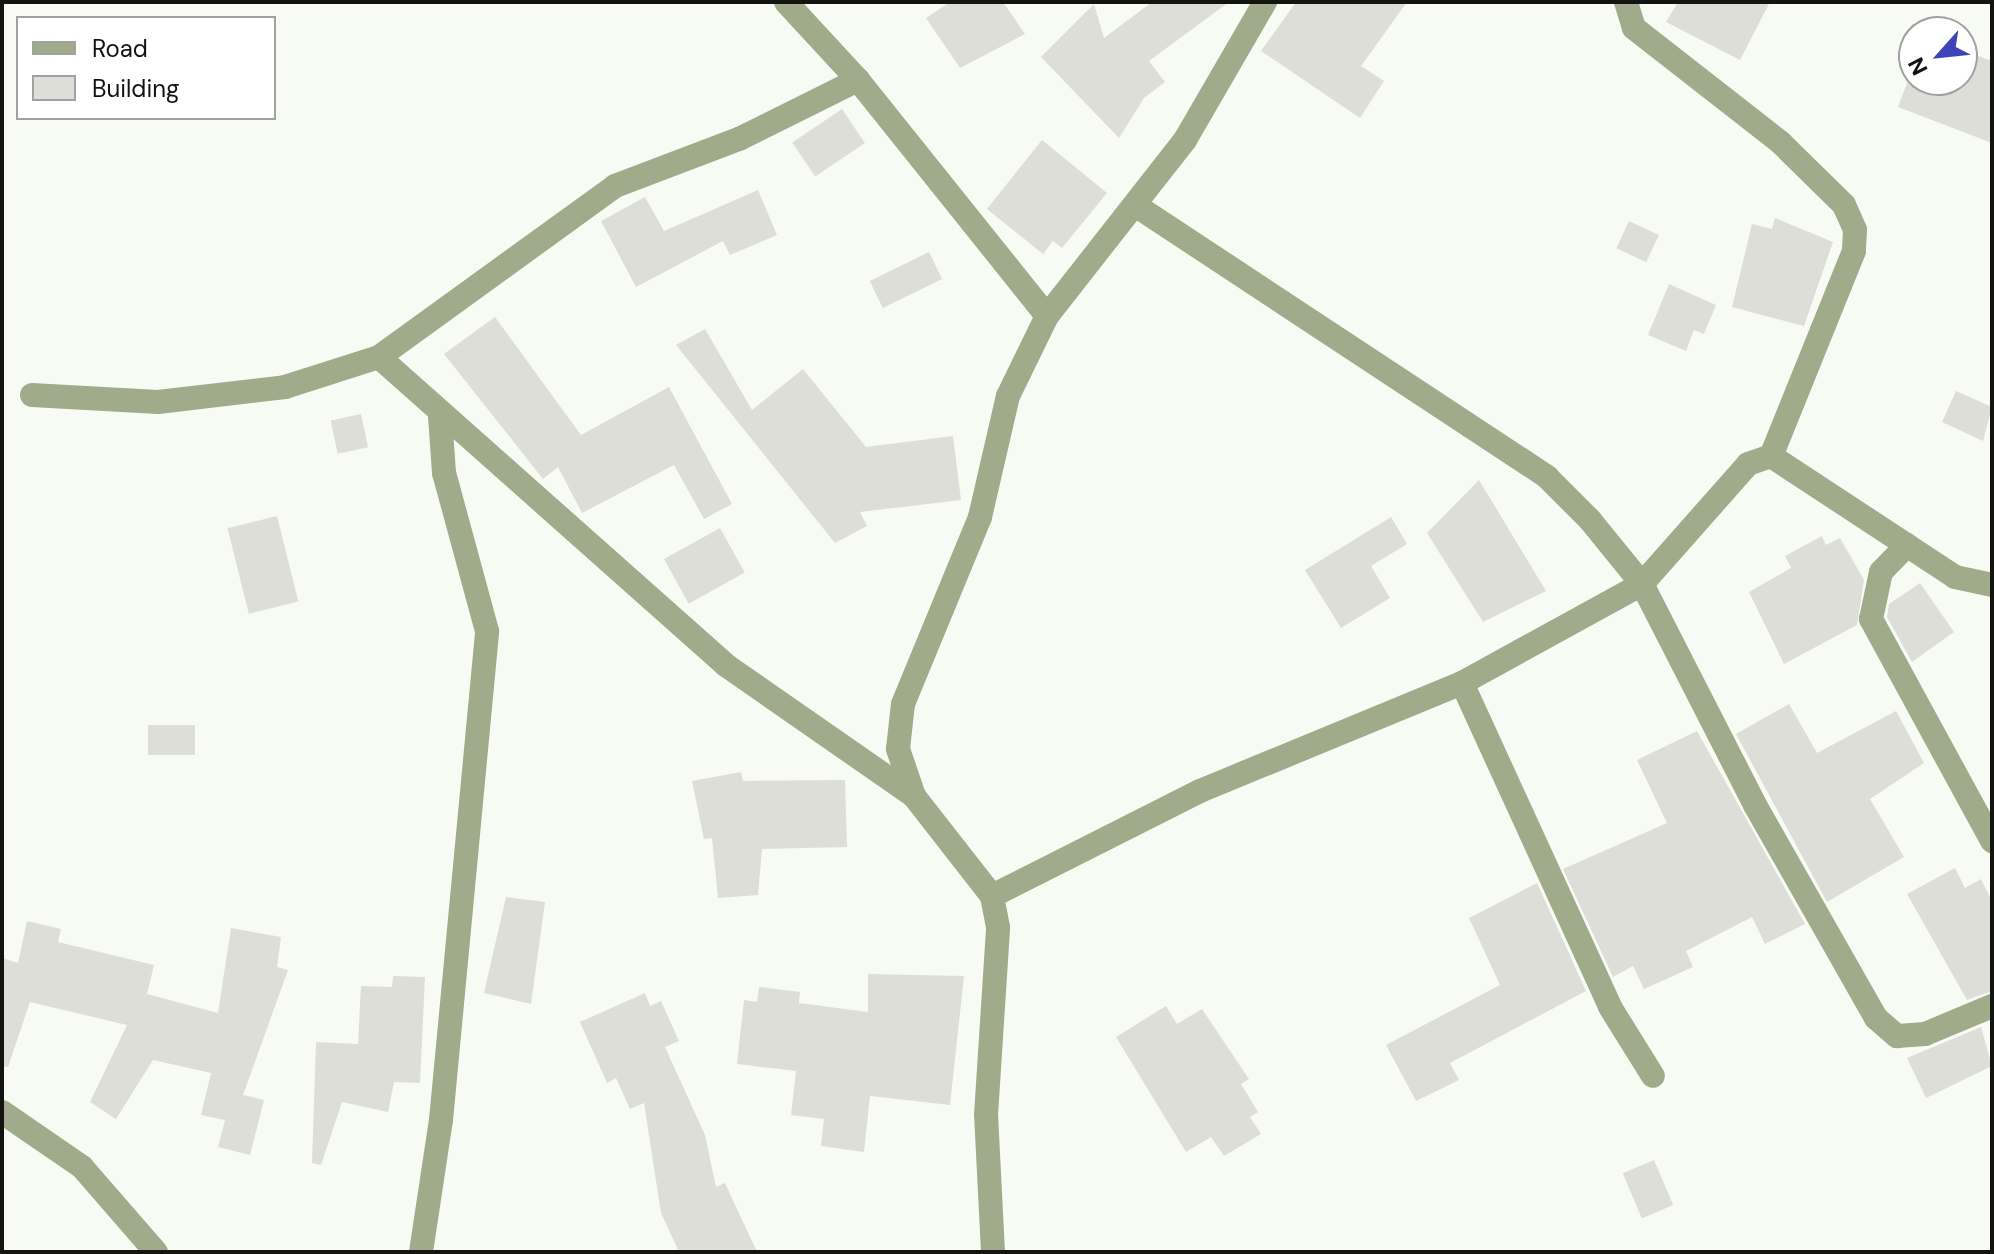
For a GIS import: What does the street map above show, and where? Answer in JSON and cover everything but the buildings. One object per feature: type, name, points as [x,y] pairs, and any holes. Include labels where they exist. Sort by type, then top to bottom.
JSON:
[{"type":"street","points":[[786,2],[858,80],[1047,316]]},
{"type":"street","points":[[914,796],[898,749],[903,704],[980,517],[1008,396],[1047,316],[1185,140],[1265,2]]},
{"type":"street","points":[[992,896],[1200,791],[1462,683],[1642,584],[1748,464],[1771,456],[1854,251],[1855,230],[1844,205],[1781,143],[1634,28],[1626,2]]},
{"type":"street","points":[[32,395],[158,402],[285,387],[379,357],[615,186],[739,139],[858,80]]},
{"type":"street","points":[[1135,205],[1547,477],[1642,584],[1755,805],[1876,1018],[1897,1036],[1925,1034],[1992,1006]]},
{"type":"street","points":[[379,357],[440,416],[727,666],[914,796],[992,896],[998,927],[986,1115],[993,1252]]},
{"type":"street","points":[[421,1252],[441,1120],[487,631],[444,473],[440,416]]},
{"type":"street","points":[[1771,456],[1955,577],[1992,585]]},
{"type":"street","points":[[1907,545],[1881,572],[1871,619],[1992,841]]},
{"type":"street","points":[[1462,683],[1610,1007],[1653,1076]]},
{"type":"street","points":[[2,1112],[82,1167],[151,1250]]}]
